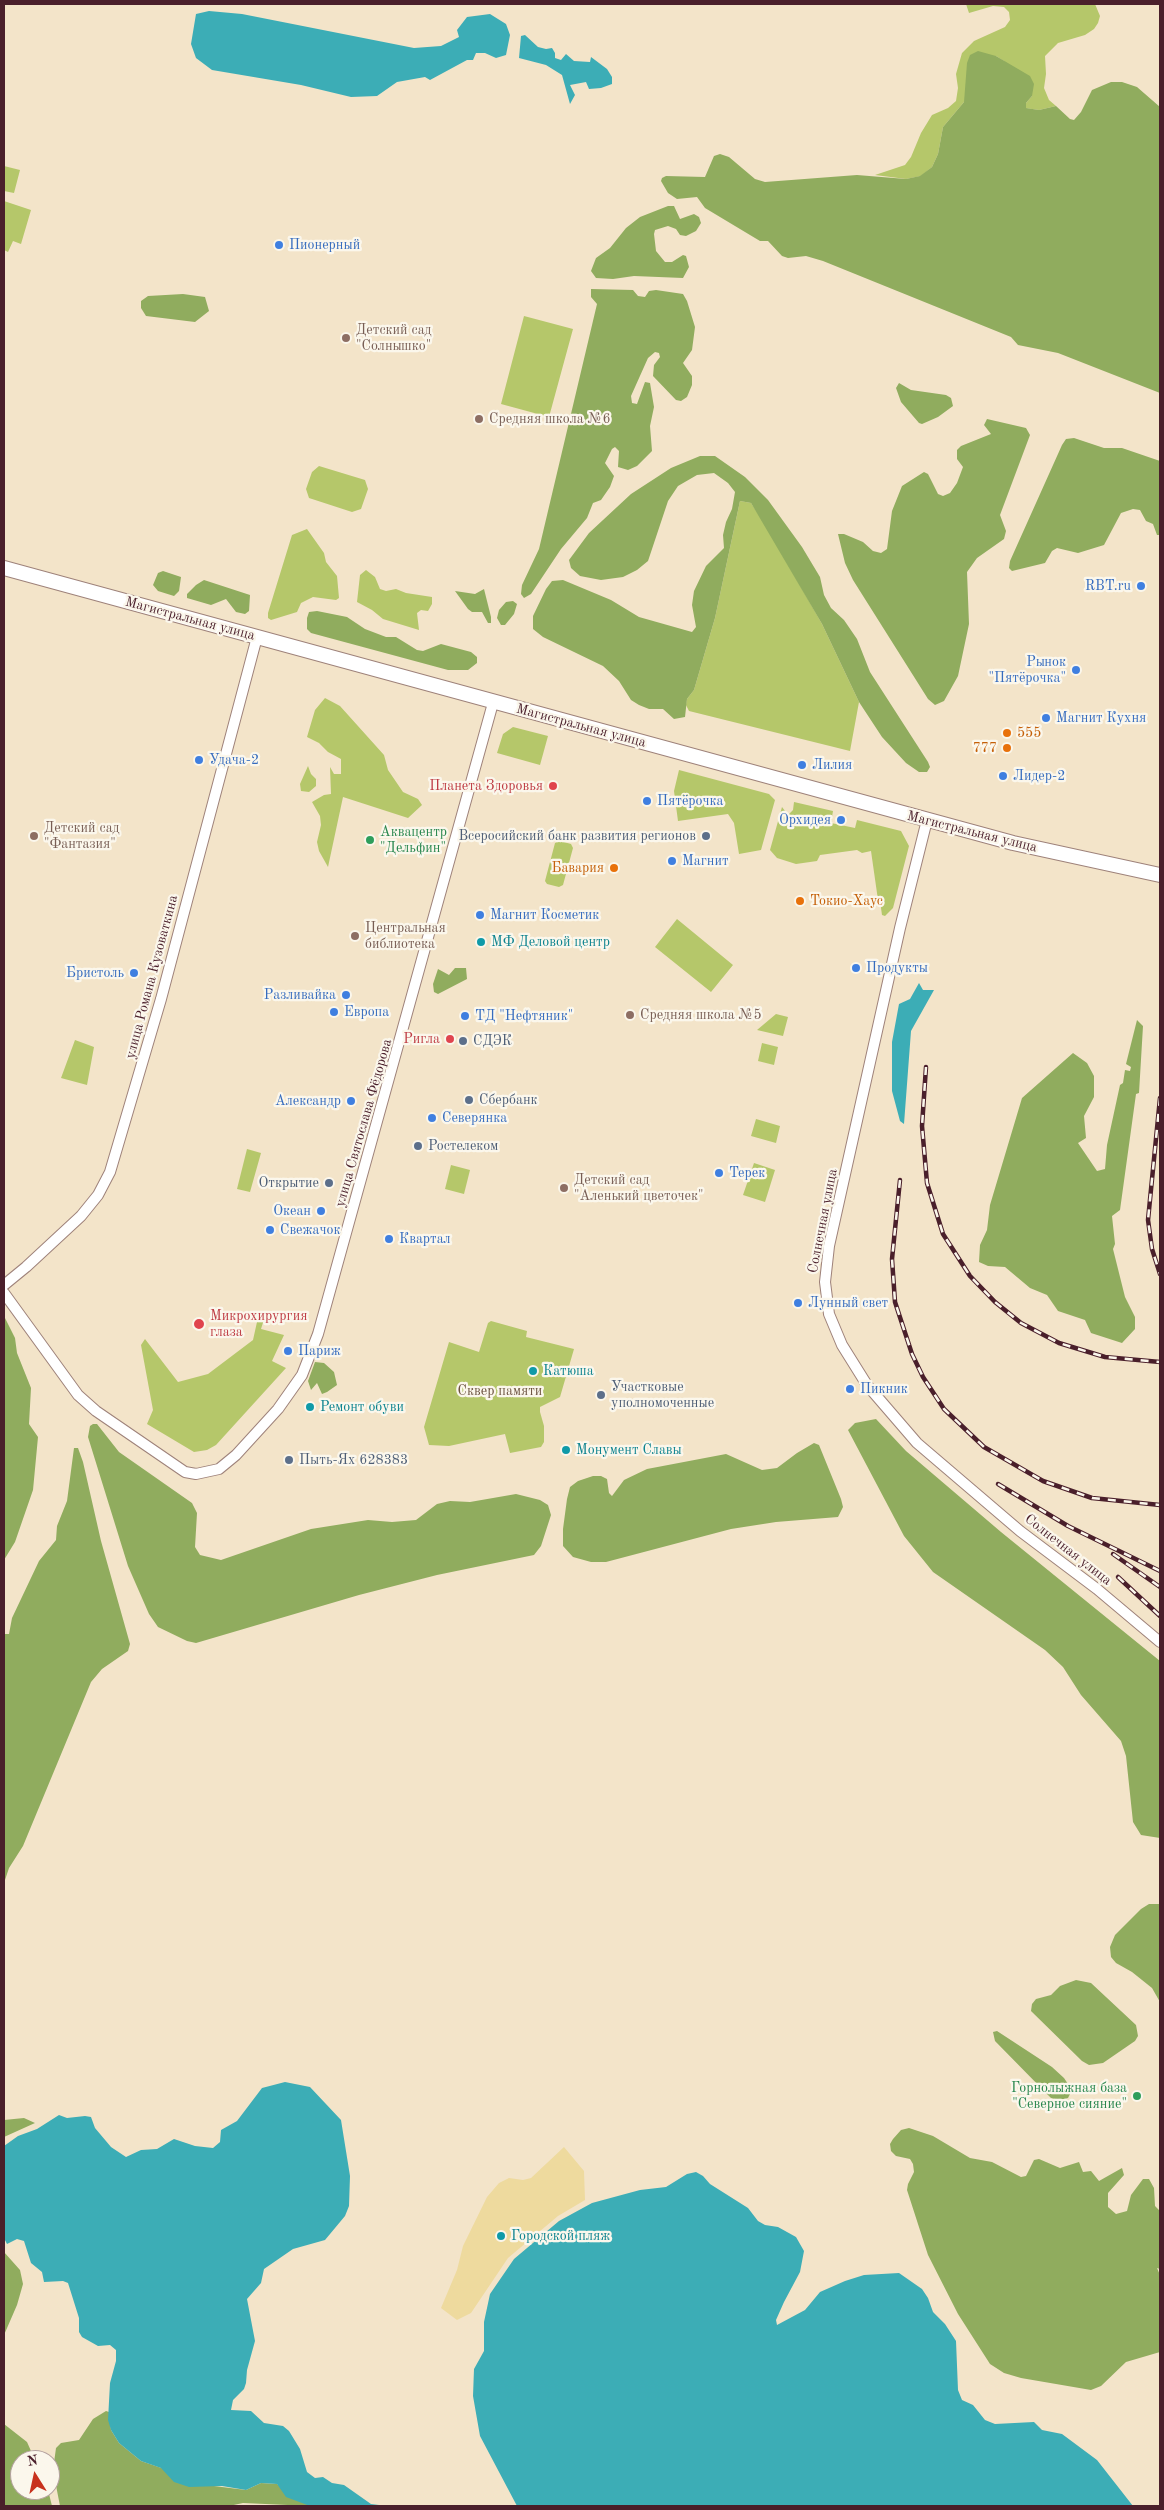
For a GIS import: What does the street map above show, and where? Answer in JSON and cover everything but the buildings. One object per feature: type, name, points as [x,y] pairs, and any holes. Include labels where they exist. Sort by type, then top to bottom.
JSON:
[{"type":"main road","name":"Магистральная улица","points":[[4,568],[493,703],[1013,843],[1160,875]]},
{"type":"street","name":"улица Романа Кузоваткина","points":[[4,1285],[22,1271],[81,1216],[98,1195],[110,1172],[161,999],[257,637]]},
{"type":"street","name":"улица Святослава Фёдорова","points":[[4,1293],[78,1395],[117,1425],[185,1472],[196,1474],[219,1469],[236,1455],[278,1410],[302,1375],[318,1334],[406,1025],[493,703]]},
{"type":"street","name":"Солнечная улица","points":[[927,820],[900,928],[829,1246],[825,1282],[830,1314],[842,1345],[867,1385],[917,1443],[1013,1525],[1098,1589],[1160,1642]]},
{"type":"green space","points":[[966,4],[1095,4],[1100,16],[1094,29],[1085,35],[1058,43],[1045,56],[1046,74],[1044,88],[1049,100],[1056,106],[1039,110],[1025,108],[1026,103],[1032,96],[1004,61],[996,56],[964,102],[943,127],[938,154],[932,167],[921,176],[906,179],[875,175],[905,165],[932,115],[948,108],[956,101],[958,88],[956,74],[962,53],[974,41],[1005,27],[1010,20],[1009,12],[1004,7],[993,6],[969,13]]},
{"type":"green space","points":[[978,51],[996,56],[1030,76],[1034,84],[1032,96],[1026,103],[1026,108],[1039,110],[1056,106],[1070,119],[1074,120],[1081,112],[1092,90],[1111,82],[1122,82],[1137,87],[1160,107],[1160,393],[1058,353],[1018,345],[1011,337],[823,261],[806,256],[788,258],[782,256],[768,241],[760,241],[705,208],[697,197],[677,199],[668,193],[661,181],[666,176],[705,177],[714,156],[720,154],[729,157],[755,179],[765,182],[857,175],[906,179],[920,176],[932,167],[938,154],[943,127],[964,102],[967,63],[970,55]]},
{"type":"green space","points":[[4,166],[20,170],[14,193],[4,191]]},
{"type":"green space","points":[[4,201],[31,210],[21,244],[13,241],[8,252],[4,250]]},
{"type":"green space","points":[[668,206],[674,206],[680,219],[694,214],[699,217],[701,223],[696,231],[686,236],[680,235],[676,229],[668,226],[655,230],[656,251],[665,262],[672,262],[683,255],[686,256],[689,267],[683,278],[634,276],[613,279],[596,278],[591,271],[596,258],[610,248],[626,228],[640,217]]},
{"type":"green space","points":[[591,289],[633,290],[638,296],[645,297],[649,291],[656,290],[683,294],[695,327],[692,350],[683,363],[692,376],[692,385],[687,397],[681,401],[676,400],[653,376],[654,365],[660,357],[659,353],[655,352],[648,358],[631,396],[632,403],[637,404],[645,382],[650,383],[654,407],[650,426],[652,451],[637,466],[628,470],[618,467],[619,451],[615,447],[612,449],[605,463],[614,476],[610,487],[601,500],[593,503],[587,518],[561,549],[531,594],[524,598],[521,594],[522,585],[539,549],[597,304],[591,297]]},
{"type":"green space","points":[[183,294],[205,297],[209,311],[195,322],[146,316],[141,308],[141,301],[148,296]]},
{"type":"green space","points":[[524,316],[573,329],[549,417],[501,404]]},
{"type":"green space","points":[[899,383],[911,390],[946,395],[951,398],[953,406],[938,417],[922,424],[919,423],[901,402],[896,388]]},
{"type":"green space","points":[[987,419],[1026,428],[1030,435],[1000,515],[1006,531],[1004,539],[977,558],[967,572],[969,624],[958,676],[944,701],[935,705],[928,699],[853,580],[845,563],[838,534],[844,534],[863,542],[873,551],[881,553],[887,549],[892,511],[902,486],[924,472],[928,474],[938,494],[943,496],[950,493],[957,483],[963,467],[957,459],[957,450],[961,446],[991,434],[984,425]]},
{"type":"green space","points":[[1074,438],[1104,448],[1122,448],[1160,461],[1160,535],[1157,535],[1153,524],[1146,521],[1140,510],[1133,509],[1121,513],[1104,545],[1078,553],[1057,548],[1052,551],[1045,563],[1012,571],[1009,568],[1010,561],[1062,445],[1066,439]]},
{"type":"green space","points":[[700,456],[715,456],[745,477],[768,500],[802,547],[820,577],[824,595],[831,608],[844,620],[857,639],[870,672],[928,762],[930,767],[927,772],[919,772],[906,763],[882,737],[859,702],[822,624],[751,503],[740,501],[715,618],[694,690],[687,699],[685,717],[674,719],[663,709],[649,709],[639,705],[631,700],[619,681],[603,666],[543,637],[533,629],[533,616],[546,589],[552,581],[563,580],[611,600],[639,617],[692,632],[696,627],[692,605],[694,591],[706,566],[724,548],[723,535],[732,509],[735,492],[728,483],[714,473],[697,475],[678,486],[668,501],[648,561],[637,570],[623,577],[601,580],[580,576],[571,568],[569,560],[589,533],[631,494],[671,468]]},
{"type":"green space","points":[[319,466],[365,480],[368,489],[361,509],[352,512],[309,498],[306,489],[312,472]]},
{"type":"green space","points":[[740,501],[751,503],[768,529],[822,624],[859,702],[850,751],[689,711],[686,705],[687,699],[694,690],[715,618]]},
{"type":"green space","points":[[307,529],[324,553],[326,562],[337,576],[339,598],[336,600],[313,597],[301,603],[297,612],[271,620],[268,618],[268,613],[292,535]]},
{"type":"green space","points":[[366,570],[375,577],[380,589],[386,591],[396,589],[406,593],[432,597],[432,604],[428,611],[421,610],[417,613],[419,630],[383,619],[372,610],[357,602],[360,575]]},
{"type":"green space","points":[[163,571],[181,577],[179,591],[174,596],[158,591],[153,585],[158,573]]},
{"type":"green space","points":[[204,580],[250,595],[249,611],[245,614],[236,612],[226,599],[211,605],[187,598],[187,594]]},
{"type":"green space","points":[[484,589],[491,623],[488,623],[482,612],[472,612],[468,609],[455,591],[475,594]]},
{"type":"green space","points":[[513,601],[517,604],[514,614],[505,625],[501,625],[497,618],[499,610],[506,602]]},
{"type":"green space","points":[[317,611],[347,617],[365,629],[386,637],[396,637],[417,650],[423,651],[441,644],[471,652],[477,657],[477,663],[468,670],[448,670],[311,633],[307,629],[307,618],[309,612]]},
{"type":"green space","points":[[325,698],[340,706],[384,755],[388,770],[403,792],[418,799],[422,805],[408,818],[343,797],[328,867],[319,851],[317,842],[321,825],[320,816],[312,802],[324,795],[331,794],[330,767],[334,774],[341,774],[341,759],[307,737],[315,710]]},
{"type":"green space","points":[[513,727],[548,736],[540,765],[497,753],[503,734]]},
{"type":"green space","points":[[308,766],[311,774],[316,779],[316,786],[309,792],[301,791],[300,784]]},
{"type":"green space","points":[[679,770],[769,794],[775,800],[761,850],[739,854],[734,823],[728,814],[678,821],[674,791]]},
{"type":"green space","points":[[794,802],[833,811],[831,823],[855,828],[857,820],[901,831],[909,846],[893,908],[885,916],[882,915],[880,901],[878,900],[871,851],[862,853],[857,850],[820,855],[817,861],[796,864],[777,858],[770,850],[782,807],[788,815],[793,810]]},
{"type":"green space","points":[[560,841],[571,844],[573,848],[563,885],[559,887],[547,884],[545,881],[555,843]]},
{"type":"green space","points":[[677,919],[733,965],[711,992],[655,947]]},
{"type":"green space","points":[[455,968],[466,968],[467,979],[438,994],[434,992],[433,984],[438,969],[449,975]]},
{"type":"green space","points":[[776,1014],[788,1017],[783,1036],[757,1030]]},
{"type":"green space","points":[[1137,1020],[1143,1026],[1139,1093],[1136,1094],[1120,1210],[1112,1216],[1115,1244],[1113,1249],[1125,1297],[1135,1317],[1135,1329],[1122,1343],[1091,1333],[1085,1320],[1058,1311],[1047,1295],[1030,1288],[1005,1267],[988,1266],[979,1262],[980,1245],[987,1230],[990,1205],[1022,1098],[1073,1053],[1087,1063],[1094,1076],[1094,1097],[1084,1116],[1086,1138],[1078,1143],[1097,1171],[1105,1169],[1107,1145],[1120,1085],[1123,1083],[1125,1070],[1130,1071],[1131,1067],[1126,1064]]},
{"type":"green space","points":[[75,1040],[94,1047],[87,1085],[61,1078]]},
{"type":"green space","points":[[762,1043],[778,1047],[774,1065],[758,1061]]},
{"type":"green space","points":[[756,1119],[780,1126],[776,1143],[751,1136]]},
{"type":"green space","points":[[247,1149],[261,1153],[250,1192],[237,1189]]},
{"type":"green space","points":[[754,1163],[775,1170],[765,1202],[743,1195]]},
{"type":"green space","points":[[451,1165],[470,1170],[464,1194],[445,1189]]},
{"type":"green space","points":[[259,1313],[265,1316],[261,1329],[284,1335],[272,1361],[286,1368],[216,1445],[207,1450],[194,1452],[147,1424],[153,1410],[141,1345],[145,1339],[178,1382],[208,1374],[253,1340]]},
{"type":"green space","points":[[4,1316],[15,1338],[17,1353],[31,1388],[29,1424],[38,1437],[33,1490],[15,1542],[4,1560]]},
{"type":"green space","name":"Сквер памяти","points":[[491,1321],[527,1331],[526,1337],[574,1349],[560,1397],[540,1407],[544,1426],[544,1442],[541,1447],[510,1453],[505,1434],[449,1446],[429,1445],[424,1427],[449,1342],[479,1352],[488,1323]]},
{"type":"green space","points":[[315,1362],[324,1363],[334,1372],[337,1385],[322,1394],[317,1383],[311,1390],[308,1381]]},
{"type":"green space","points":[[876,1419],[906,1451],[1001,1532],[1160,1661],[1160,1838],[1141,1835],[1133,1822],[1126,1756],[1121,1741],[1081,1695],[1063,1667],[1045,1650],[933,1572],[904,1536],[848,1430],[855,1423]]},
{"type":"green space","points":[[97,1424],[119,1452],[192,1503],[197,1513],[195,1547],[200,1555],[221,1560],[311,1529],[368,1520],[392,1522],[416,1520],[437,1504],[450,1501],[470,1502],[516,1494],[540,1500],[548,1505],[551,1515],[541,1546],[534,1555],[437,1575],[359,1595],[196,1643],[187,1641],[158,1627],[149,1614],[128,1566],[88,1437],[90,1426]]},
{"type":"green space","points":[[814,1443],[819,1445],[841,1499],[843,1507],[838,1517],[776,1522],[731,1529],[606,1562],[591,1562],[573,1557],[563,1546],[567,1499],[570,1487],[578,1481],[593,1476],[601,1476],[607,1479],[609,1493],[612,1496],[624,1480],[647,1469],[726,1454],[762,1470],[777,1468]]},
{"type":"green space","points":[[74,1448],[78,1448],[83,1462],[101,1541],[130,1644],[128,1651],[102,1669],[91,1682],[23,1846],[9,1868],[4,1883],[4,1634],[9,1634],[12,1618],[39,1561],[56,1540],[57,1526],[67,1501]]},
{"type":"green space","points":[[1149,1904],[1160,1904],[1160,2002],[1152,1988],[1132,1972],[1116,1963],[1111,1957],[1110,1947],[1115,1935],[1141,1909]]},
{"type":"green space","points":[[1076,1980],[1091,1983],[1136,2025],[1138,2036],[1135,2041],[1103,2063],[1089,2065],[1082,2061],[1031,2011],[1032,2004],[1036,1999],[1051,1995],[1060,1986]]},
{"type":"green space","points":[[997,2031],[1052,2067],[1064,2078],[1072,2090],[1068,2098],[1060,2100],[1051,2098],[995,2041],[993,2032]]},
{"type":"green space","points":[[24,2118],[35,2123],[4,2137],[4,2120]]},
{"type":"green space","points":[[909,2128],[933,2136],[970,2158],[992,2162],[1021,2177],[1026,2176],[1034,2160],[1039,2159],[1060,2168],[1079,2162],[1083,2172],[1091,2171],[1099,2181],[1122,2168],[1124,2175],[1108,2193],[1108,2207],[1116,2214],[1127,2211],[1131,2195],[1143,2179],[1149,2179],[1154,2188],[1155,2206],[1160,2211],[1160,2269],[1157,2268],[1160,2275],[1160,2352],[1126,2362],[1101,2386],[1091,2390],[1021,2378],[1004,2373],[990,2364],[958,2314],[928,2255],[907,2190],[914,2172],[913,2164],[910,2159],[896,2156],[891,2151],[890,2144],[893,2139],[901,2130]]},
{"type":"green space","points":[[4,2252],[20,2270],[23,2284],[17,2305],[4,2335]]},
{"type":"green space","points":[[106,2411],[109,2412],[111,2430],[119,2443],[141,2461],[214,2486],[246,2490],[261,2483],[277,2484],[310,2506],[243,2503],[229,2506],[60,2506],[60,2450],[56,2450],[56,2448],[61,2443],[79,2440],[93,2419]]},
{"type":"green space","points":[[4,2424],[27,2442],[31,2450],[10,2450],[10,2500],[50,2500],[52,2506],[4,2506]]},
{"type":"sand","name":"Городской пляж","points":[[564,2147],[584,2171],[585,2200],[558,2216],[508,2258],[471,2313],[457,2320],[441,2308],[457,2270],[463,2246],[487,2197],[499,2183],[509,2178],[523,2180],[531,2178]]},
{"type":"water","points":[[209,11],[242,14],[414,48],[441,46],[459,37],[457,30],[467,17],[490,14],[506,24],[510,35],[506,55],[496,58],[485,53],[476,53],[473,60],[467,60],[430,80],[425,77],[397,82],[377,96],[351,97],[301,85],[212,70],[196,58],[191,44],[196,14]]},
{"type":"water","points":[[525,35],[538,47],[552,48],[555,58],[561,60],[566,54],[574,61],[590,62],[591,57],[607,69],[612,77],[612,84],[601,88],[589,89],[586,82],[570,85],[575,95],[570,104],[562,75],[546,65],[519,58],[521,36]]},
{"type":"water","points":[[919,983],[923,990],[934,990],[911,1031],[904,1124],[900,1121],[892,1091],[892,1042],[899,1004],[910,999]]},
{"type":"water","points":[[285,2082],[310,2087],[341,2120],[350,2176],[349,2206],[345,2216],[325,2240],[293,2249],[264,2269],[261,2283],[247,2299],[255,2341],[244,2389],[233,2400],[231,2410],[251,2411],[264,2423],[283,2426],[289,2431],[300,2449],[307,2472],[315,2478],[323,2477],[332,2483],[344,2485],[371,2504],[387,2506],[310,2506],[286,2497],[277,2484],[261,2483],[246,2490],[222,2486],[189,2487],[174,2482],[161,2468],[141,2461],[119,2443],[111,2430],[108,2420],[110,2383],[116,2361],[116,2350],[110,2345],[98,2346],[82,2337],[79,2332],[79,2318],[68,2283],[63,2281],[44,2282],[42,2272],[31,2263],[24,2241],[17,2239],[7,2244],[4,2238],[4,2146],[18,2136],[37,2129],[59,2115],[67,2118],[85,2116],[91,2117],[95,2128],[111,2147],[126,2157],[141,2150],[157,2149],[174,2139],[195,2146],[213,2148],[220,2142],[221,2130],[237,2121],[262,2088]]},
{"type":"water","points":[[696,2172],[703,2176],[710,2184],[748,2208],[758,2221],[765,2225],[778,2227],[796,2237],[804,2251],[800,2272],[776,2320],[777,2325],[805,2310],[820,2292],[845,2281],[864,2275],[899,2273],[922,2289],[928,2298],[933,2312],[945,2324],[956,2341],[958,2390],[962,2400],[973,2405],[985,2420],[995,2424],[1034,2422],[1042,2430],[1062,2434],[1097,2460],[1133,2506],[517,2506],[480,2436],[473,2396],[474,2369],[484,2351],[484,2322],[490,2294],[514,2259],[559,2221],[592,2203],[640,2190],[666,2187],[687,2174]]},
{"type":"railway","points":[[926,1067],[922,1126],[927,1183],[943,1234],[970,1276],[995,1302],[1021,1323],[1059,1343],[1105,1357],[1160,1362]]},
{"type":"railway","points":[[1160,1098],[1148,1220],[1152,1249],[1160,1274]]},
{"type":"railway","points":[[900,1180],[892,1259],[895,1302],[912,1354],[923,1377],[944,1409],[984,1447],[1043,1481],[1092,1498],[1160,1505]]},
{"type":"railway","points":[[998,1484],[1068,1526],[1160,1571]]},
{"type":"railway","points":[[1113,1554],[1160,1587]]},
{"type":"railway","points":[[1118,1577],[1160,1616]]},
{"type":"place","name":"Пионерный","points":[[279,245]]},
{"type":"place","name":"Детский сад \"Солнышко\"","points":[[346,338]]},
{"type":"place","name":"Средняя школа №6","points":[[479,419]]},
{"type":"place","name":"RBT.ru","points":[[1141,586]]},
{"type":"place","name":"Рынок \"Пятёрочка\"","points":[[1076,670]]},
{"type":"place","name":"Магнит Кухня","points":[[1046,718]]},
{"type":"place","name":"555","points":[[1007,733]]},
{"type":"place","name":"777","points":[[1007,748]]},
{"type":"place","name":"Удача-2","points":[[199,760]]},
{"type":"place","name":"Лилия","points":[[802,765]]},
{"type":"place","name":"Лидер-2","points":[[1003,776]]},
{"type":"place","name":"Планета Здоровья","points":[[553,786]]},
{"type":"place","name":"Пятёрочка","points":[[647,801]]},
{"type":"place","name":"Орхидея","points":[[841,820]]},
{"type":"place","name":"Детский сад \"Фантазия\"","points":[[34,836]]},
{"type":"place","name":"Всеросийский банк развития регионов","points":[[706,836]]},
{"type":"place","name":"Аквацентр \"Дельфин\"","points":[[370,840]]},
{"type":"place","name":"Магнит","points":[[672,861]]},
{"type":"place","name":"Бавария","points":[[614,868]]},
{"type":"place","name":"Токио-Хаус","points":[[800,901]]},
{"type":"place","name":"Магнит Косметик","points":[[480,915]]},
{"type":"place","name":"Центральная библиотека","points":[[355,936]]},
{"type":"place","name":"МФ Деловой центр","points":[[481,942]]},
{"type":"place","name":"Продукты","points":[[856,968]]},
{"type":"place","name":"Бристоль","points":[[134,973]]},
{"type":"place","name":"Разливайка","points":[[346,995]]},
{"type":"place","name":"Европа","points":[[334,1012]]},
{"type":"place","name":"Средняя школа №5","points":[[630,1015]]},
{"type":"place","name":"ТД \"Нефтяник\"","points":[[465,1016]]},
{"type":"place","name":"Ригла","points":[[450,1039]]},
{"type":"place","name":"СДЭК","points":[[463,1041]]},
{"type":"place","name":"Сбербанк","points":[[469,1100]]},
{"type":"place","name":"Александр","points":[[351,1101]]},
{"type":"place","name":"Северянка","points":[[432,1118]]},
{"type":"place","name":"Ростелеком","points":[[418,1146]]},
{"type":"place","name":"Терек","points":[[719,1173]]},
{"type":"place","name":"Открытие","points":[[329,1183]]},
{"type":"place","name":"Детский сад \"Аленький цветочек\"","points":[[564,1188]]},
{"type":"place","name":"Океан","points":[[321,1211]]},
{"type":"place","name":"Свежачок","points":[[270,1230]]},
{"type":"place","name":"Квартал","points":[[389,1239]]},
{"type":"place","name":"Лунный свет","points":[[798,1303]]},
{"type":"place","name":"Микрохирургия глаза","points":[[199,1324]]},
{"type":"place","name":"Париж","points":[[288,1351]]},
{"type":"place","name":"Катюша","points":[[533,1371]]},
{"type":"place","name":"Пикник","points":[[850,1389]]},
{"type":"place","name":"Участковые уполномоченные","points":[[601,1395]]},
{"type":"place","name":"Ремонт обуви","points":[[310,1407]]},
{"type":"place","name":"Монумент Славы","points":[[566,1450]]},
{"type":"place","name":"Пыть-Ях 628383","points":[[289,1460]]},
{"type":"place","name":"Горнолыжная база \"Северное сияние\"","points":[[1137,2096]]},
{"type":"place","name":"Городской пляж","points":[[501,2236]]}]
